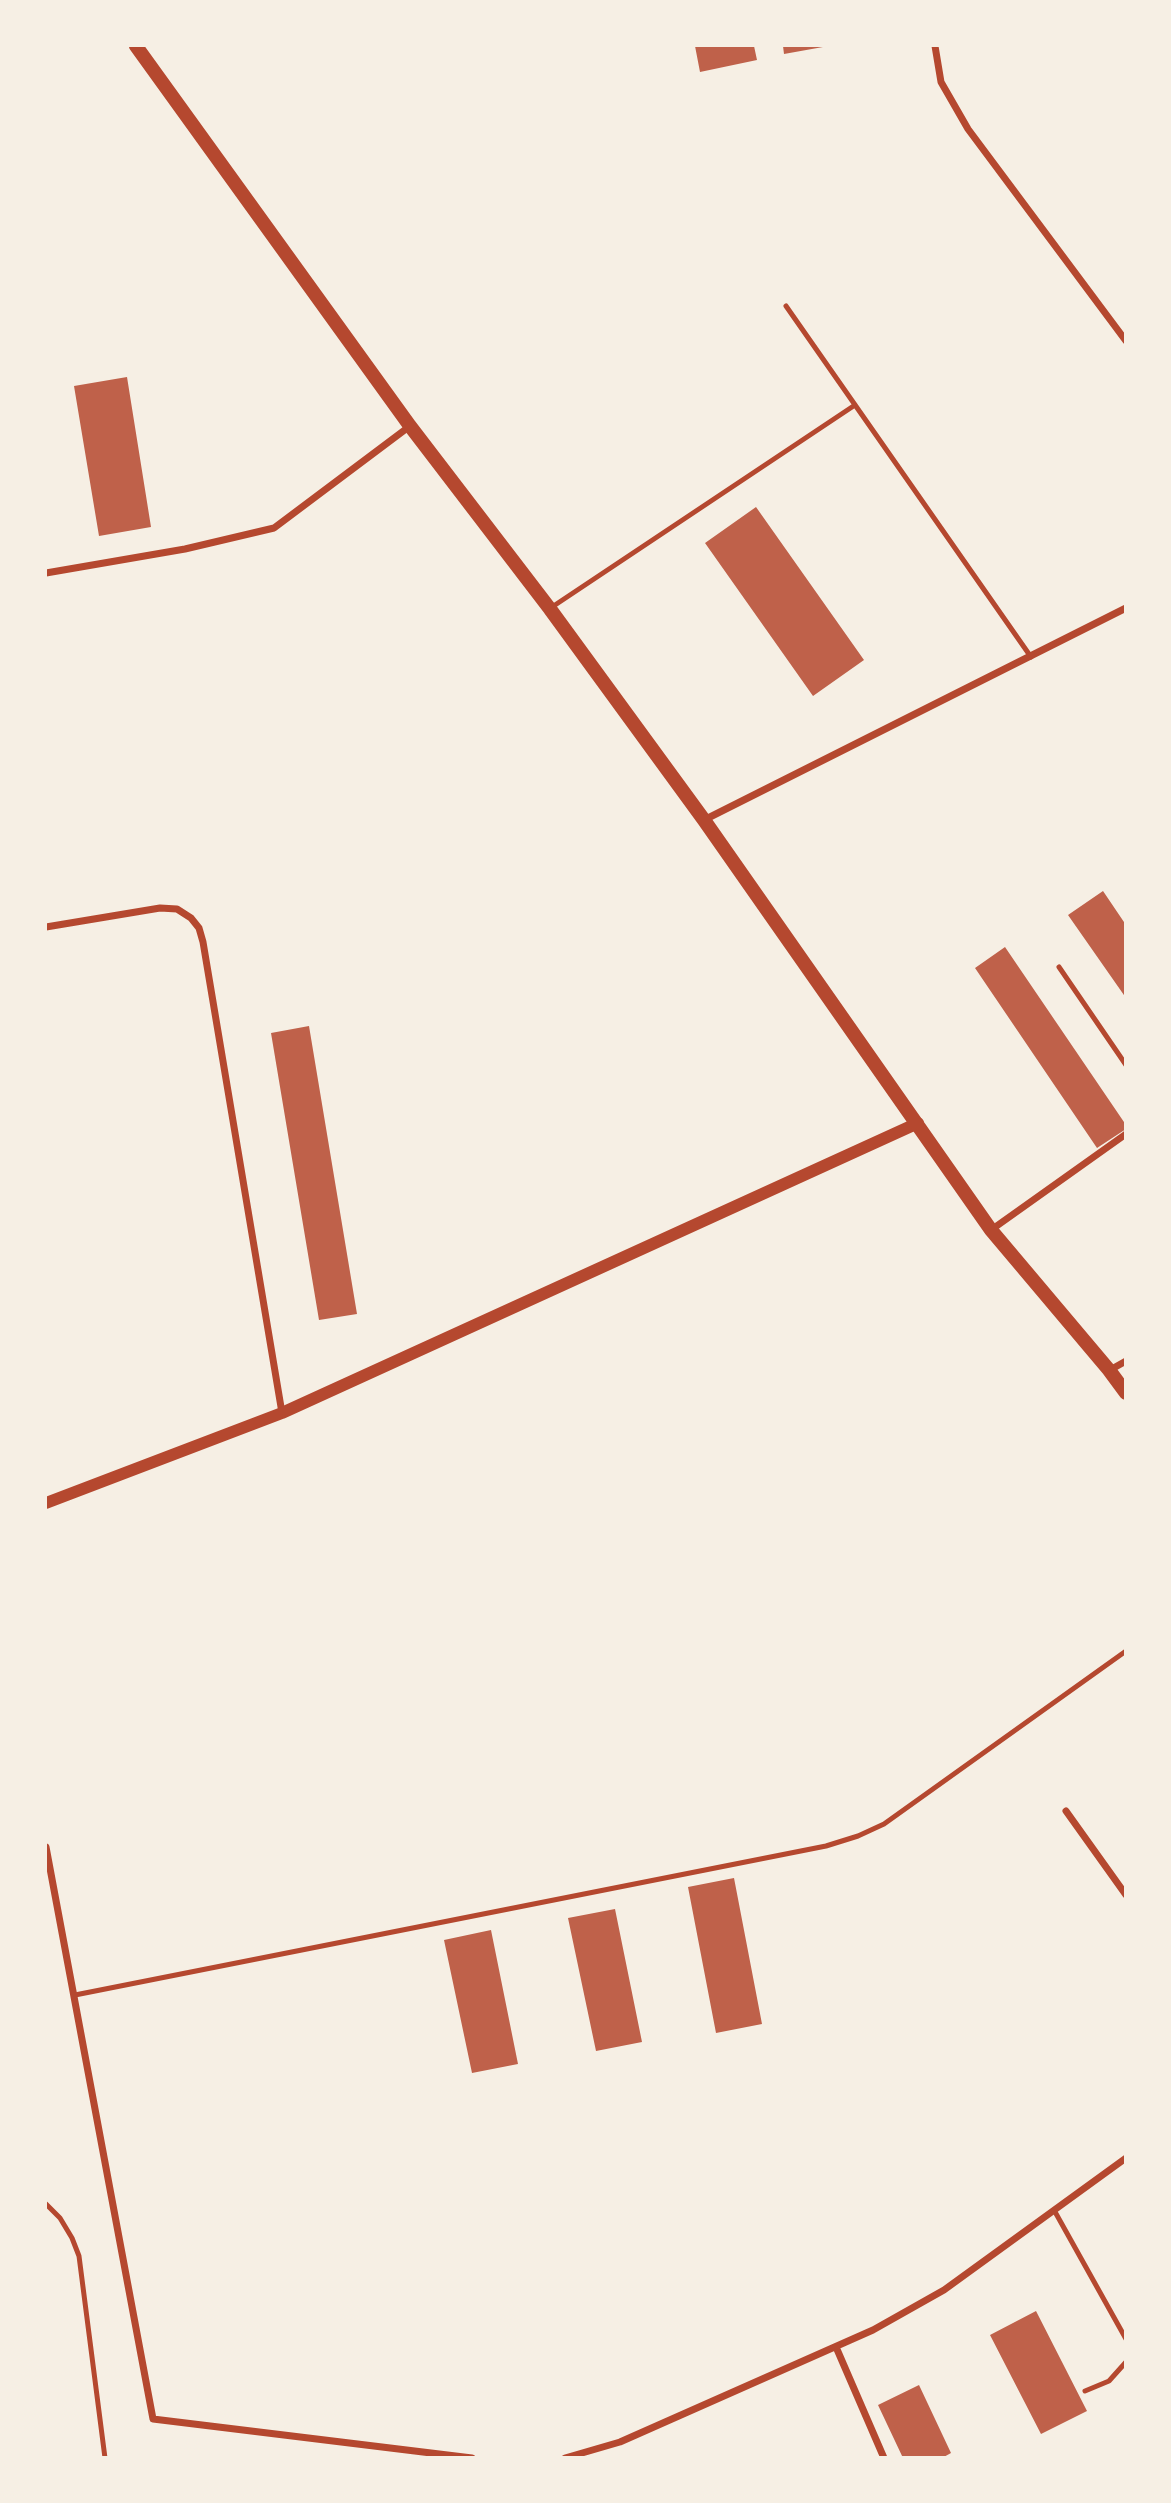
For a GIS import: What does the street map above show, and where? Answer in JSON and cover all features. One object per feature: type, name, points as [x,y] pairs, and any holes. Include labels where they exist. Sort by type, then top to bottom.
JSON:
[{"type":"main road","points":[[136,46],[410,426],[550,609],[704,820],[991,1230],[1109,1370],[1125,1393]]},
{"type":"street","points":[[935,46],[941,82],[968,129],[1125,341]]},
{"type":"street","points":[[46,573],[186,549],[274,528],[410,426]]},
{"type":"street","points":[[704,820],[1125,608]]},
{"type":"street","points":[[46,927],[160,908],[177,909],[191,918],[199,928],[204,942],[282,1413]]},
{"type":"street","points":[[46,1503],[282,1413],[918,1123]]},
{"type":"street","points":[[991,1230],[1125,1134]]},
{"type":"street","points":[[1109,1370],[1125,1361]]},
{"type":"street","points":[[1066,1811],[1125,1895]]},
{"type":"street","points":[[46,1847],[153,2418],[472,2458]]},
{"type":"street","points":[[565,2458],[620,2442],[873,2330],[944,2290],[1125,2158]]},
{"type":"street","points":[[836,2347],[884,2458]]},
{"type":"lane","points":[[786,306],[1031,657]]},
{"type":"lane","points":[[550,609],[855,405]]},
{"type":"lane","points":[[1059,967],[1125,1065]]},
{"type":"lane","points":[[75,1995],[826,1846],[858,1836],[884,1824],[1125,1651]]},
{"type":"lane","points":[[46,2204],[60,2218],[79,2256],[105,2458]]},
{"type":"lane","points":[[1054,2210],[1125,2339]]},
{"type":"lane","points":[[1085,2391],[1109,2381],[1125,2361]]},
{"type":"building","points":[[695,46],[754,46],[757,60],[700,72]]},
{"type":"building","points":[[783,46],[823,46],[823,47],[784,54]]},
{"type":"building","points":[[127,377],[151,527],[99,536],[74,386]]},
{"type":"building","points":[[756,507],[864,660],[813,696],[705,543]]},
{"type":"building","points":[[1103,891],[1126,925],[1126,998],[1068,915]]},
{"type":"building","points":[[1005,947],[1126,1125],[1126,1129],[1097,1148],[975,968]]},
{"type":"building","points":[[309,1026],[357,1314],[319,1320],[271,1033]]},
{"type":"building","points":[[734,1878],[762,2024],[716,2033],[688,1887]]},
{"type":"building","points":[[615,1909],[642,2042],[596,2051],[568,1918]]},
{"type":"building","points":[[491,1930],[518,2064],[472,2073],[444,1940]]},
{"type":"building","points":[[1036,2311],[1087,2411],[1041,2434],[990,2335]]},
{"type":"building","points":[[919,2385],[951,2453],[942,2458],[903,2458],[878,2405]]}]
